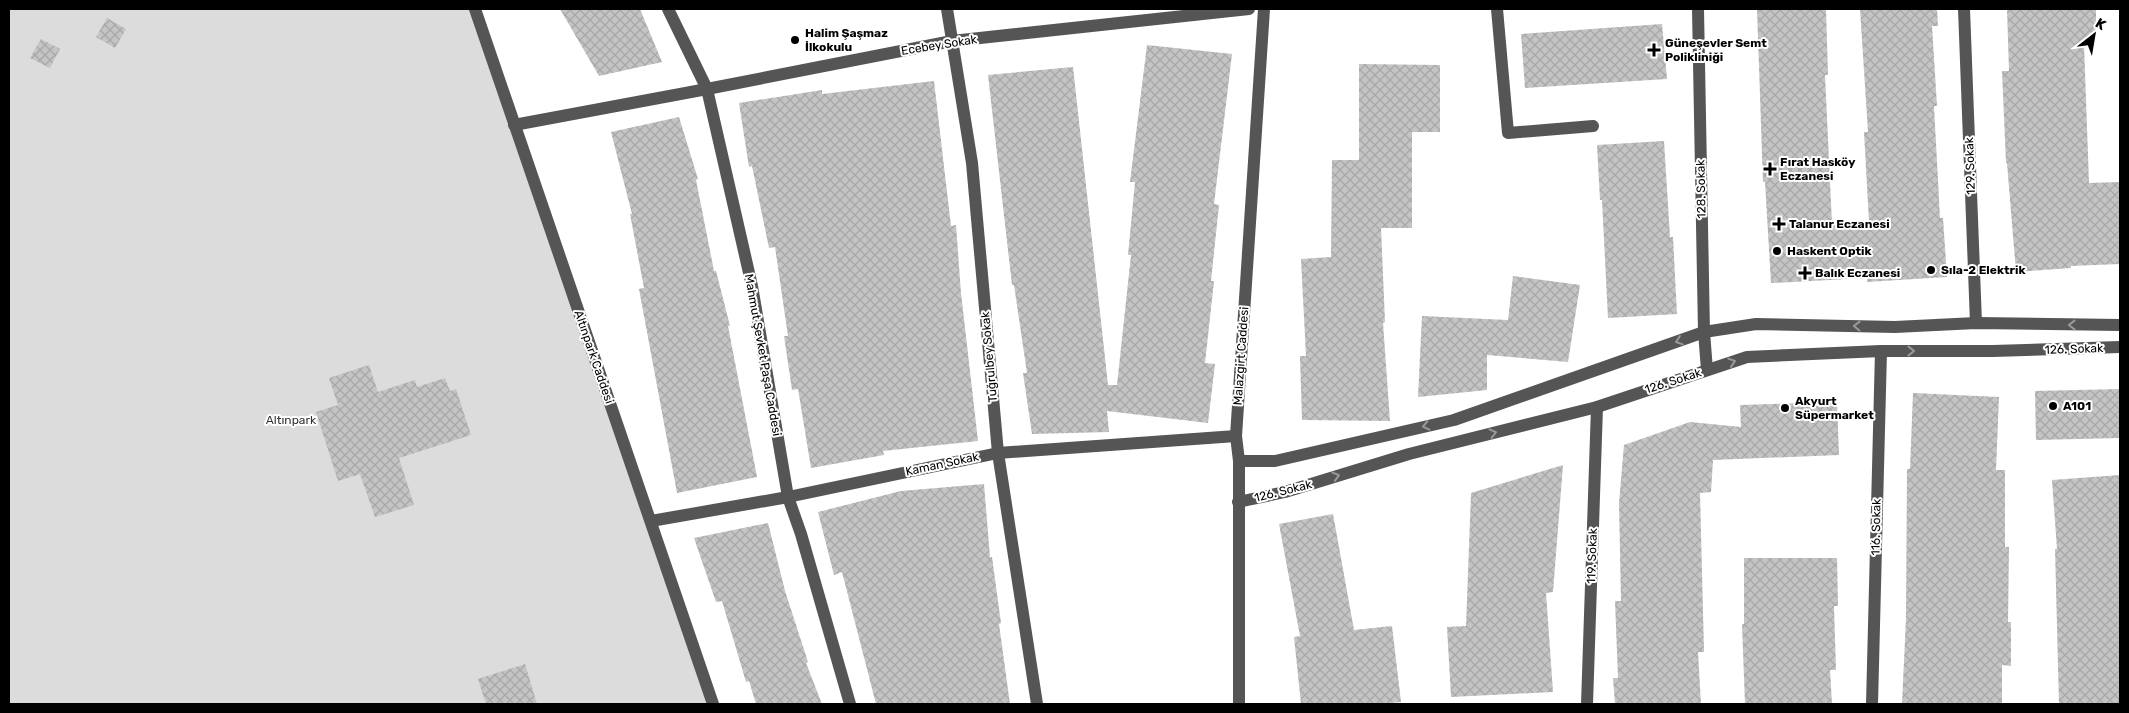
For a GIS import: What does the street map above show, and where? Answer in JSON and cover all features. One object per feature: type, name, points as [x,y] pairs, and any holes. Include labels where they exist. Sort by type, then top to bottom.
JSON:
[{"type":"street","name":"Altınpark Caddesi","points":[[475,9],[713,704]]},
{"type":"street","name":"Mahmut Şevket Paşa Caddesi","points":[[668,9],[707,90],[752,286],[788,497],[801,534],[850,704]]},
{"type":"street","name":"Tuğrulbey Sokak","points":[[947,9],[972,162],[998,452],[1037,704]]},
{"type":"street","name":"Ecebey Sokak","points":[[514,125],[707,90],[952,41],[1249,9]]},
{"type":"street","name":"Malazgirt Caddesi","points":[[1239,704],[1239,461],[1236,436],[1264,9]]},
{"type":"street","points":[[1497,9],[1508,133],[1593,126]]},
{"type":"street","name":"128. Sokak","points":[[1698,9],[1704,332],[1707,370]]},
{"type":"street","name":"129. Sokak","points":[[1964,9],[1976,323]]},
{"type":"street","name":"126. Sokak","points":[[1239,461],[1275,460],[1454,420],[1704,332],[1756,324],[1895,327],[1976,323],[2120,325]]},
{"type":"street","name":"126. Sokak","points":[[1238,502],[1284,492],[1409,454],[1597,407],[1747,357],[1881,351],[1993,351],[2120,347]]},
{"type":"street","name":"116. Sokak","points":[[1872,704],[1881,351]]},
{"type":"street","name":"119. Sokak","points":[[1587,704],[1597,407]]},
{"type":"street","name":"Kaman Sokak","points":[[651,521],[788,497],[998,452],[1236,436]]},
{"type":"green space","name":"Altınpark","points":[[9,9],[475,9],[713,704],[9,704]]},
{"type":"building","points":[[560,9],[640,9],[662,62],[599,76]]},
{"type":"building","points":[[1757,9],[1826,9],[1828,75],[1825,75],[1832,224],[1869,222],[1864,132],[1868,132],[1860,9],[1937,9],[1938,26],[1932,26],[1937,106],[1934,106],[1940,218],[1943,218],[1947,277],[1867,282],[1867,278],[1771,283],[1765,182],[1763,182]]},
{"type":"building","points":[[2007,9],[2096,9],[2096,43],[2084,44],[2089,183],[2120,182],[2120,264],[2071,266],[2071,268],[2016,272],[2006,163],[2002,71],[2009,71]]},
{"type":"building","points":[[107,18],[126,29],[115,48],[96,37]]},
{"type":"building","points":[[1662,24],[1667,79],[1525,88],[1521,34]]},
{"type":"building","points":[[41,39],[60,49],[50,68],[30,58]]},
{"type":"building","points":[[1147,45],[1232,54],[1214,204],[1219,205],[1211,281],[1214,281],[1205,363],[1215,364],[1208,423],[1107,411],[1109,432],[1032,434],[1023,373],[1027,373],[1014,285],[1012,285],[988,75],[1073,67],[1108,385],[1117,385],[1131,255],[1128,255],[1135,182],[1130,182]]},
{"type":"building","points":[[1359,64],[1440,65],[1440,132],[1412,132],[1412,228],[1381,228],[1385,322],[1383,323],[1390,421],[1302,420],[1300,356],[1306,356],[1301,259],[1331,257],[1332,160],[1359,160]]},
{"type":"building","points":[[934,81],[951,226],[956,225],[961,293],[978,441],[883,451],[884,455],[811,468],[798,389],[792,390],[784,336],[788,336],[775,247],[769,248],[752,166],[749,167],[739,103],[822,90],[822,94]]},
{"type":"building","points":[[679,117],[698,179],[696,180],[714,271],[716,271],[730,326],[728,326],[757,477],[677,493],[639,289],[644,288],[630,214],[632,214],[611,132]]},
{"type":"building","points":[[1664,141],[1670,237],[1673,237],[1677,314],[1608,318],[1597,145]]},
{"type":"building","points":[[1513,276],[1580,285],[1568,362],[1487,355],[1487,390],[1418,397],[1422,316],[1508,320]]},
{"type":"building","points":[[369,365],[378,392],[415,380],[417,387],[445,378],[450,391],[456,389],[471,435],[399,458],[414,505],[375,517],[360,474],[338,481],[316,412],[338,405],[329,378]]},
{"type":"building","points":[[2120,389],[2120,438],[2036,440],[2035,391]]},
{"type":"building","points":[[1913,393],[1999,397],[1996,470],[2005,470],[2005,547],[2009,547],[2008,622],[2011,622],[2011,666],[2002,665],[2002,704],[1902,704],[1906,618],[1907,469],[1910,469]]},
{"type":"building","points":[[1837,402],[1839,455],[1713,460],[1711,492],[1700,493],[1704,652],[1698,652],[1701,704],[1615,704],[1613,678],[1618,678],[1615,601],[1621,601],[1619,503],[1624,445],[1690,422],[1741,427],[1740,405]]},
{"type":"building","points":[[1563,465],[1553,592],[1546,593],[1553,692],[1451,697],[1447,627],[1466,626],[1471,493]]},
{"type":"building","points":[[2120,475],[2120,704],[2059,704],[2055,549],[2057,549],[2052,480]]},
{"type":"building","points":[[984,484],[990,557],[992,557],[1001,623],[999,624],[1010,704],[876,704],[842,572],[834,575],[818,512],[901,491]]},
{"type":"building","points":[[1333,514],[1354,630],[1392,626],[1401,702],[1379,704],[1301,704],[1294,637],[1300,636],[1279,524]]},
{"type":"building","points":[[768,523],[785,591],[808,662],[806,663],[822,704],[756,704],[749,681],[746,682],[722,601],[716,602],[694,538]]},
{"type":"building","points":[[1744,558],[1837,558],[1838,606],[1834,606],[1836,670],[1830,670],[1832,704],[1745,704],[1742,624],[1744,624]]},
{"type":"building","points":[[525,664],[537,704],[486,704],[478,679]]},
{"type":"place","name":"Halim Şaşmaz İlkokulu","points":[[795,40]]},
{"type":"place","name":"Güneşevler Semt Polikliniği","points":[[1654,50]]},
{"type":"place","name":"Fırat Hasköy Eczanesi","points":[[1770,169]]},
{"type":"place","name":"Talanur Eczanesi","points":[[1779,224]]},
{"type":"place","name":"Haskent Optik","points":[[1777,251]]},
{"type":"place","name":"Sıla-2 Elektrik","points":[[1931,270]]},
{"type":"place","name":"Balık Eczanesi","points":[[1805,273]]},
{"type":"place","name":"A101","points":[[2053,406]]},
{"type":"place","name":"Akyurt Süpermarket","points":[[1785,408]]}]
